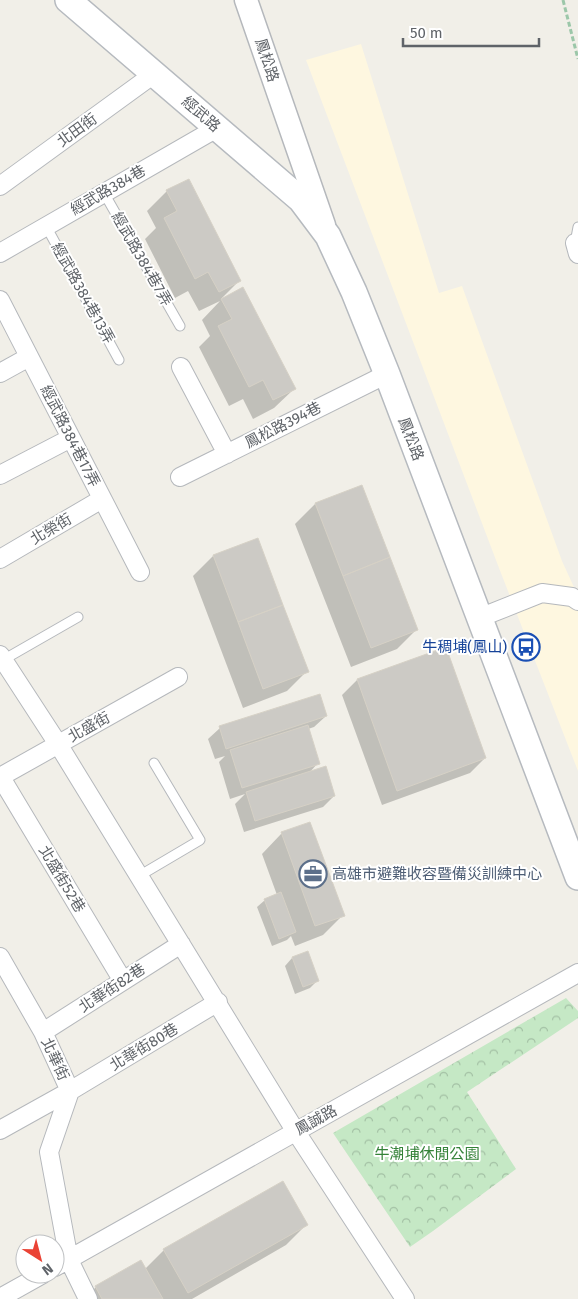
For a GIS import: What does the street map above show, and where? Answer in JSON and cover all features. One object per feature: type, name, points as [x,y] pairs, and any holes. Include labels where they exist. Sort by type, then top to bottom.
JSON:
[{"type":"main road","name":"經武路","points":[[68,0],[301,200],[328,236]]},
{"type":"main road","name":"鳳松路","points":[[328,236],[354,292],[578,876]]},
{"type":"street","name":"鳳松路","points":[[246,0],[328,236]]},
{"type":"street","name":"北田街","points":[[0,186],[154,74]]},
{"type":"street","name":"經武路384巷","points":[[0,252],[217,128]]},
{"type":"street","name":"經武路384巷17弄","points":[[0,300],[140,572]]},
{"type":"street","points":[[0,373],[29,357]]},
{"type":"street","points":[[181,366],[227,454]]},
{"type":"street","name":"鳳松路394巷","points":[[180,477],[386,374]]},
{"type":"street","points":[[0,475],[71,438]]},
{"type":"street","name":"北榮街","points":[[0,559],[102,499]]},
{"type":"street","points":[[479,618],[542,593],[572,597],[578,601]]},
{"type":"street","points":[[2,658],[58,744],[296,1132],[405,1299]]},
{"type":"street","name":"北盛街","points":[[0,776],[178,677]]},
{"type":"street","name":"北盛街52巷","points":[[0,776],[123,981]]},
{"type":"street","name":"北華街82巷","points":[[43,1032],[181,944]]},
{"type":"street","name":"北華街","points":[[0,957],[43,1032],[70,1091],[0,1130]]},
{"type":"street","name":"鳳誠路","points":[[65,1261],[578,973]]},
{"type":"street","name":"北華街80巷","points":[[70,1091],[218,1002]]},
{"type":"street","points":[[59,1234],[50,1152],[70,1091]]},
{"type":"street","points":[[65,1267],[88,1299]]},
{"type":"street","points":[[0,1298],[25,1284]]},
{"type":"lane","name":"經武路384巷7弄","points":[[104,193],[180,326]]},
{"type":"lane","name":"經武路384巷13弄","points":[[46,226],[119,360]]},
{"type":"lane","points":[[2,658],[78,617]]},
{"type":"lane","points":[[139,876],[200,840],[154,763]]},
{"type":"path","points":[[563,0],[578,59]]},
{"type":"shaded area","points":[[361,44],[439,293],[462,286],[562,561],[578,596],[578,771],[306,60]]},
{"type":"green space","name":"牛潮埔休閒公園","points":[[566,998],[578,1011],[578,1018],[467,1092],[516,1169],[410,1247],[333,1133]]},
{"type":"building","points":[[189,179],[241,281],[219,292],[208,272],[195,279],[164,218],[177,211],[166,190]]},
{"type":"building","points":[[243,287],[296,389],[273,400],[263,380],[249,387],[218,326],[232,319],[221,299]]},
{"type":"building","points":[[362,485],[390,557],[343,576],[315,503]]},
{"type":"building","points":[[258,538],[283,605],[238,622],[213,555]]},
{"type":"building","points":[[390,557],[418,630],[371,648],[343,576]]},
{"type":"building","points":[[283,605],[309,672],[263,689],[238,622]]},
{"type":"building","points":[[446,647],[486,758],[397,791],[357,679]]},
{"type":"building","points":[[320,694],[327,716],[226,749],[219,726]]},
{"type":"building","points":[[308,725],[320,764],[242,788],[230,750]]},
{"type":"building","points":[[326,766],[335,796],[255,821],[246,792]]},
{"type":"building","name":"高雄市避難收容暨備災訓練中心","points":[[310,822],[345,916],[315,926],[281,832]]},
{"type":"building","points":[[281,892],[296,932],[279,939],[264,899]]},
{"type":"building","points":[[308,951],[319,981],[303,987],[292,957]]},
{"type":"building","points":[[283,1181],[308,1225],[188,1293],[163,1249]]},
{"type":"building","points":[[141,1260],[163,1299],[102,1299],[95,1286]]},
{"type":"place","name":"牛稠埔(鳳山)","points":[[526,647]]},
{"type":"place","name":"高雄市避難收容暨備災訓練中心","points":[[313,874]]}]
